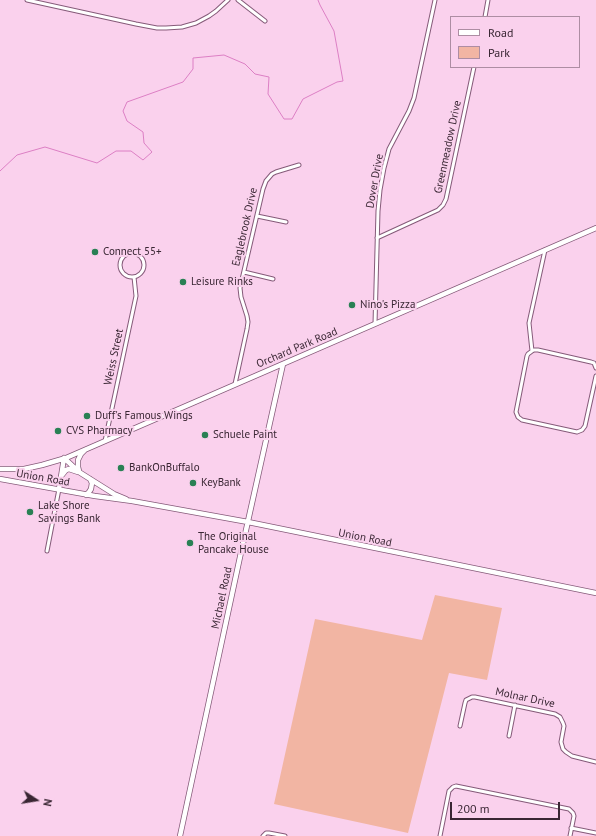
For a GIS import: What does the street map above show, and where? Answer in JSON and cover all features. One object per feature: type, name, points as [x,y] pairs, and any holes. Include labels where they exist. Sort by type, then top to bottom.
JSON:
[{"type":"main road","name":"Orchard Park Road","points":[[0,469],[24,468],[42,465],[64,458],[596,228]]},
{"type":"main road","name":"Michael Road","points":[[180,836],[283,364]]},
{"type":"main road","points":[[60,478],[66,470],[79,472],[78,460],[86,449]]},
{"type":"main road","name":"Union Road","points":[[64,458],[79,472],[114,494],[130,501]]},
{"type":"main road","points":[[59,489],[64,458]]},
{"type":"main road","name":"Union Road","points":[[0,479],[248,522],[596,593]]},
{"type":"main road","points":[[86,494],[90,492],[91,489],[92,483],[90,479]]},
{"type":"street","points":[[27,0],[141,25],[166,28],[196,23],[216,11],[228,0]]},
{"type":"street","points":[[238,0],[265,21]]},
{"type":"street","name":"Dover Drive","points":[[375,324],[379,197],[384,168],[390,149],[414,98],[435,0]]},
{"type":"street","points":[[485,16],[488,0]]},
{"type":"street","name":"Greenmeadow Drive","points":[[377,238],[438,210],[443,205],[448,192],[474,68]]},
{"type":"street","name":"Eaglebrook Drive","points":[[235,384],[248,327],[247,316],[240,292],[265,183],[269,177],[276,172],[298,165]]},
{"type":"street","points":[[257,216],[286,222]]},
{"type":"street","points":[[532,351],[529,323],[545,250]]},
{"type":"street","points":[[129,253],[138,255],[142,258],[143,262],[144,267],[142,272],[134,277],[125,276],[120,268],[121,259],[129,253]]},
{"type":"street","points":[[244,272],[273,279]]},
{"type":"street","name":"Weiss Street","points":[[104,441],[136,296],[134,277]]},
{"type":"street","points":[[596,368],[594,363],[591,362],[538,350],[532,351],[527,356],[516,412],[518,417],[522,420],[577,432],[582,430],[585,426],[596,376]]},
{"type":"street","points":[[47,551],[59,489]]},
{"type":"street","name":"Molnar Drive","points":[[460,726],[466,700],[472,697],[558,715],[564,726],[561,742],[563,749],[572,756],[596,762]]},
{"type":"street","points":[[509,736],[515,705]]},
{"type":"street","points":[[440,836],[449,791],[453,786],[569,809],[574,816],[570,836]]},
{"type":"street","points":[[572,828],[596,833]]},
{"type":"street","points":[[263,836],[269,832],[285,836]]},
{"type":"green space","points":[[435,595],[502,608],[487,680],[449,673],[408,833],[274,804],[315,619],[422,640]]},
{"type":"waterway","points":[[0,171],[17,155],[45,147],[97,163],[116,151],[131,151],[143,160],[152,152],[144,143],[143,132],[127,121],[123,111],[127,102],[183,82],[193,69],[193,58],[224,55],[245,64],[255,74],[269,77],[268,94],[284,119],[292,119],[303,99],[337,82],[343,81],[334,31],[318,0]]},
{"type":"place","name":"Connect 55+","points":[[95,252]]},
{"type":"place","name":"Leisure Rinks","points":[[183,282]]},
{"type":"place","name":"Nino's Pizza","points":[[352,305]]},
{"type":"place","name":"Duff's Famous Wings","points":[[87,416]]},
{"type":"place","name":"CVS Pharmacy","points":[[58,431]]},
{"type":"place","name":"Schuele Paint","points":[[205,435]]},
{"type":"place","name":"BankOnBuffalo","points":[[121,468]]},
{"type":"place","name":"KeyBank","points":[[193,483]]},
{"type":"place","name":"Lake Shore Savings Bank","points":[[30,512]]},
{"type":"place","name":"The Original Pancake House","points":[[190,543]]}]
